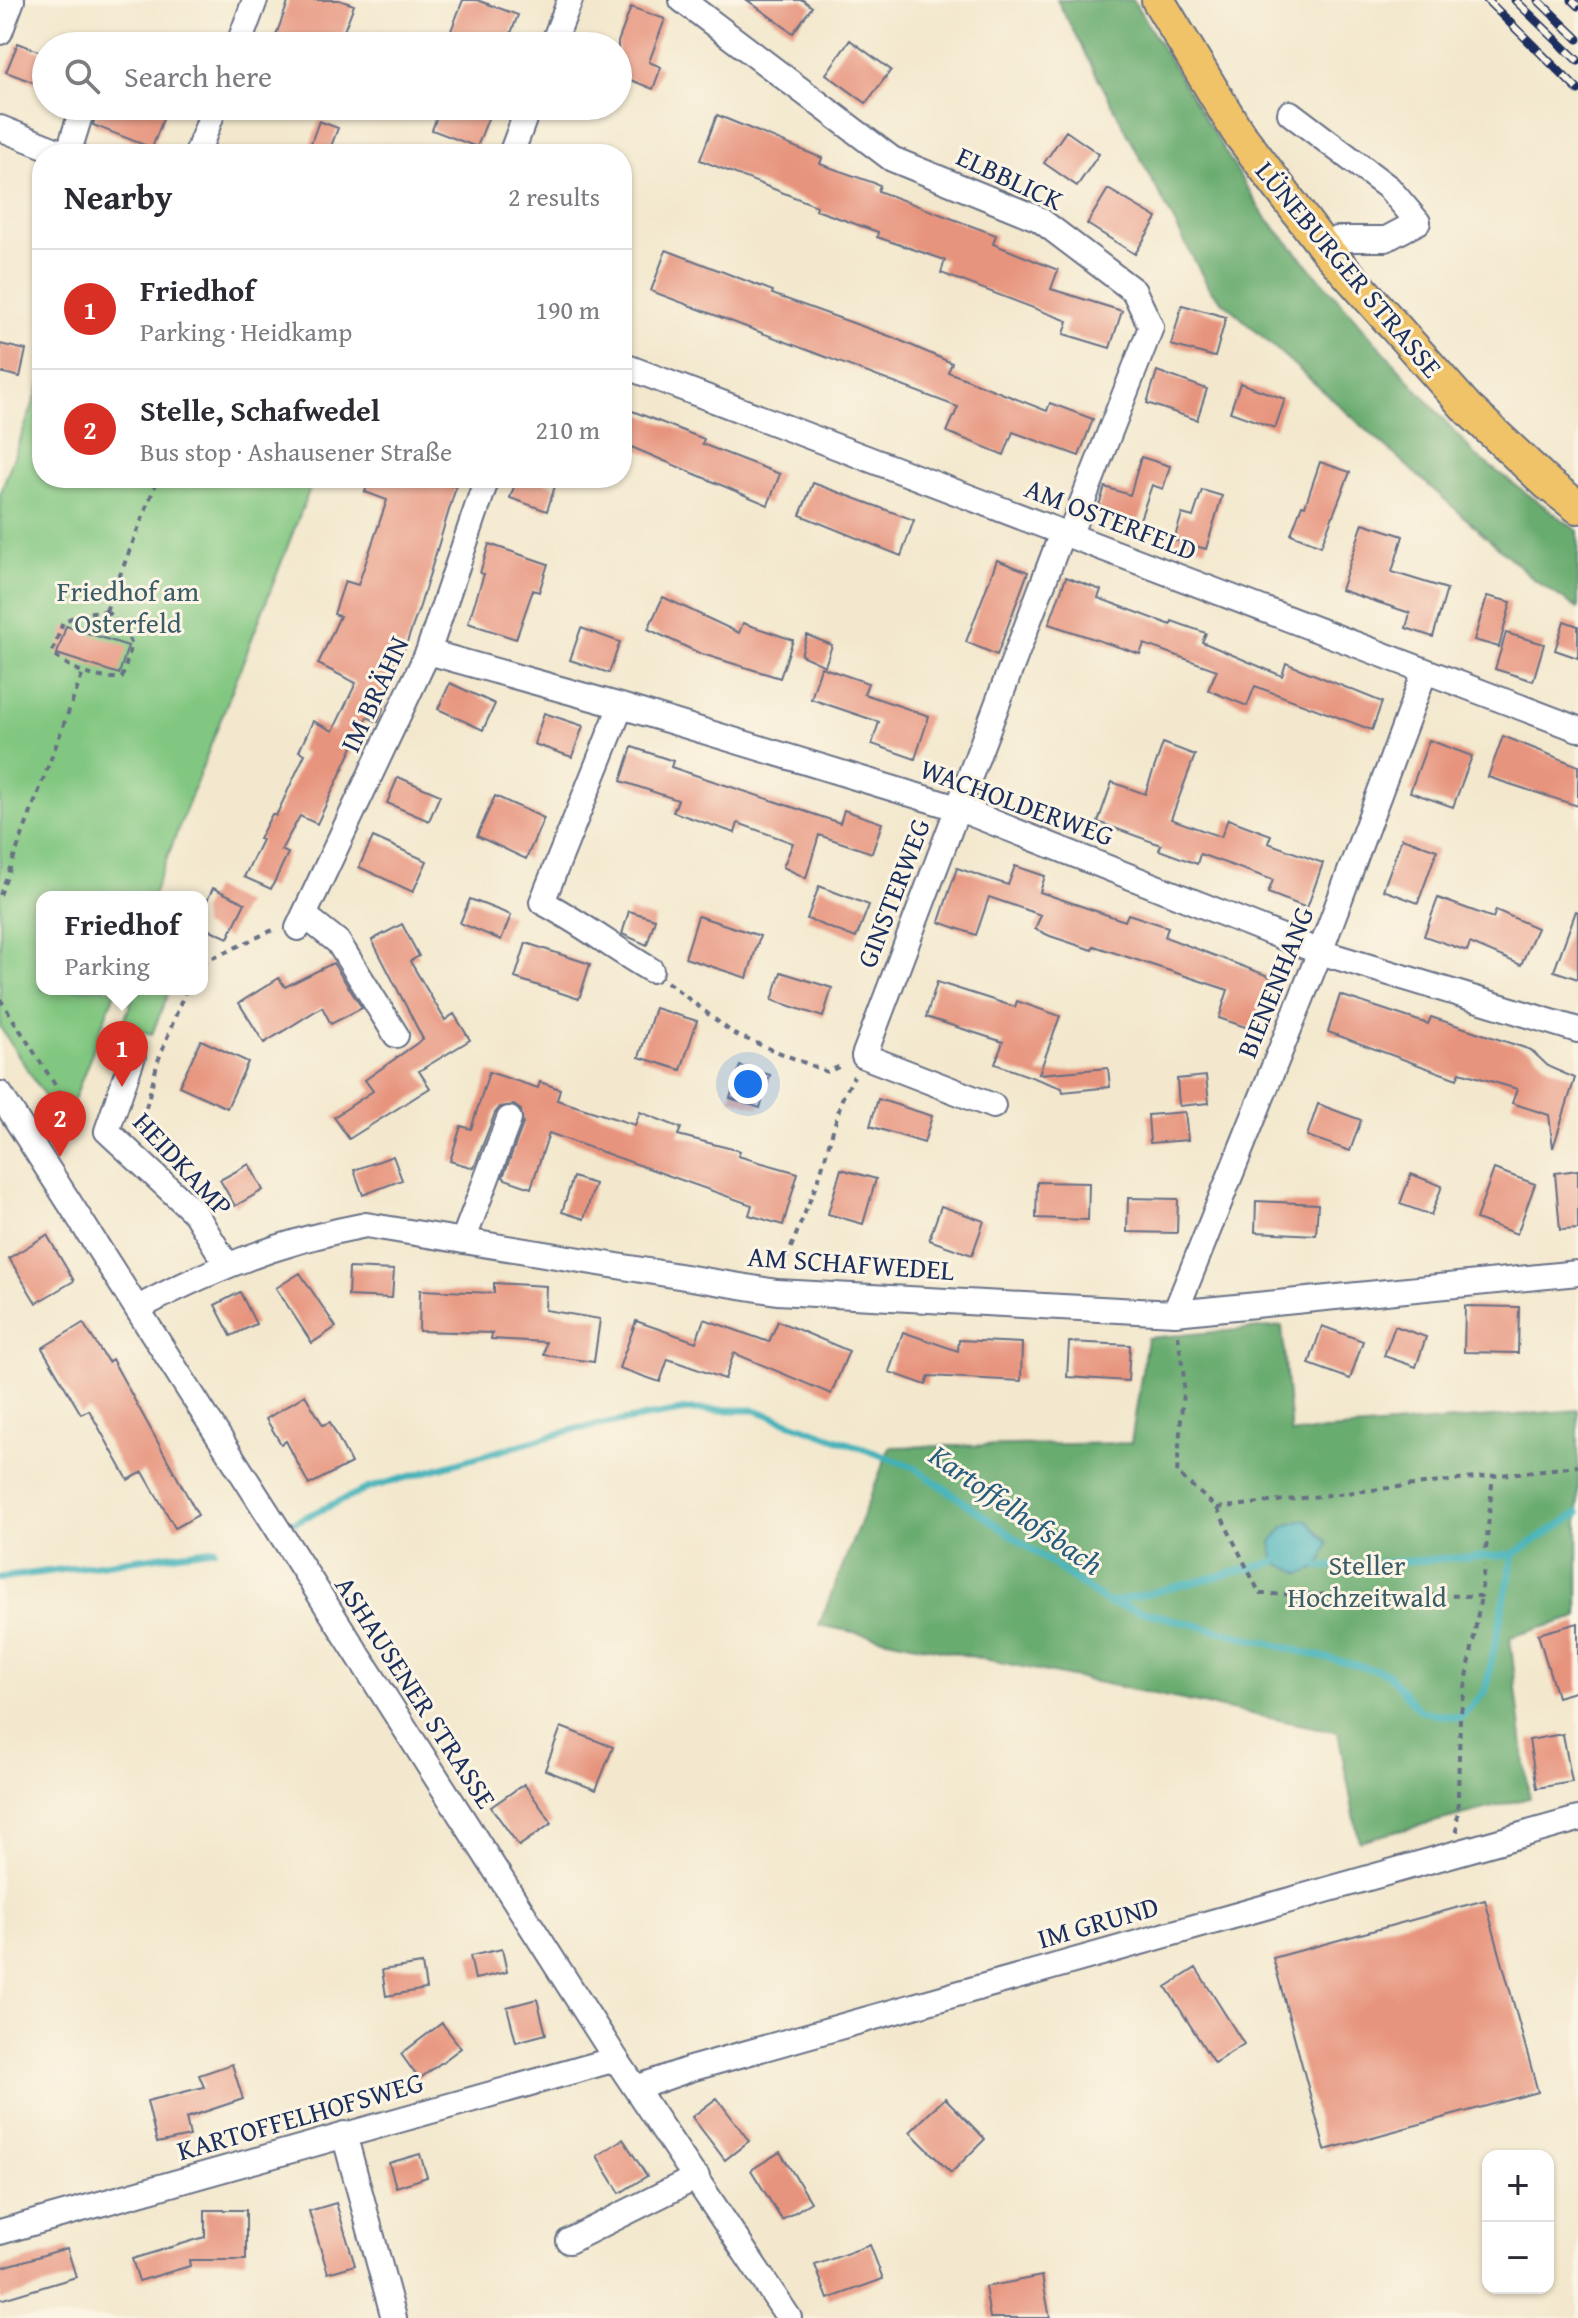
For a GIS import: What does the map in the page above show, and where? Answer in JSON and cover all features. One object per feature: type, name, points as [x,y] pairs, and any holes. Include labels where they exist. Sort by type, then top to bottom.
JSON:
[{"type":"main road","name":"LÜNEBURGER STRASSE","points":[[1158,0],[1237,131],[1324,247],[1467,408],[1548,484],[1578,507]]},
{"type":"street","points":[[0,32],[12,0]]},
{"type":"street","points":[[243,32],[255,0]]},
{"type":"street","points":[[557,32],[570,0]]},
{"type":"street","name":"ELBBLICK","points":[[682,0],[892,159],[1039,219],[1134,291],[1151,327],[1065,534]]},
{"type":"street","points":[[1290,113],[1389,188],[1418,222],[1386,239],[1337,239],[1324,247]]},
{"type":"street","points":[[70,144],[78,120]]},
{"type":"street","points":[[201,144],[210,120]]},
{"type":"street","points":[[515,144],[524,120]]},
{"type":"street","points":[[0,128],[41,144]]},
{"type":"street","name":"AM OSTERFELD","points":[[632,369],[1578,729]]},
{"type":"street","name":"IM BRÄHN","points":[[301,922],[428,652],[484,488]]},
{"type":"street","name":"GINSTERWEG","points":[[864,1056],[1065,534]]},
{"type":"street","name":"WACHOLDERWEG","points":[[428,652],[621,706],[957,808],[1320,952],[1578,1030]]},
{"type":"street","name":"BIENENHANG","points":[[1175,1313],[1320,952],[1425,671]]},
{"type":"street","points":[[621,706],[542,902],[651,970]]},
{"type":"street","points":[[301,922],[338,942],[396,1035]]},
{"type":"street","name":"HEIDKAMP","points":[[133,1056],[107,1131],[195,1213],[227,1265]]},
{"type":"street","points":[[864,1056],[993,1106]]},
{"type":"street","name":"ASHAUSENER STRASSE","points":[[0,1094],[616,2059],[789,2318]]},
{"type":"street","points":[[463,1241],[509,1119]]},
{"type":"street","name":"AM SCHAFWEDEL","points":[[138,1308],[227,1265],[314,1235],[366,1225],[777,1292],[1175,1313],[1578,1273]]},
{"type":"street","name":"IM GRUND","points":[[636,2088],[690,2069],[1578,1819]]},
{"type":"street","name":"KARTOFFELHOFSWEG","points":[[0,2232],[616,2059]]},
{"type":"street","points":[[344,2134],[394,2318]]},
{"type":"street","points":[[569,2241],[697,2177]]},
{"type":"path","points":[[106,611],[154,488]]},
{"type":"path","points":[[106,611],[120,624],[132,644],[122,678],[99,679],[83,673],[52,653],[63,622],[82,613],[106,611]]},
{"type":"path","points":[[0,895],[83,673]]},
{"type":"path","points":[[208,960],[270,929],[301,922]]},
{"type":"path","points":[[651,970],[734,1034],[827,1072],[864,1056]]},
{"type":"path","points":[[141,1125],[158,1061],[184,995]]},
{"type":"path","points":[[0,999],[70,1108]]},
{"type":"path","points":[[777,1292],[799,1220],[820,1175],[842,1099],[864,1056]]},
{"type":"path","points":[[1175,1313],[1184,1378],[1177,1473],[1217,1508],[1260,1594],[1481,1596]]},
{"type":"path","points":[[1217,1508],[1325,1498],[1493,1474],[1578,1466]]},
{"type":"path","points":[[1486,1549],[1493,1474]]},
{"type":"path","points":[[1457,1853],[1460,1718],[1484,1565]]},
{"type":"green space","points":[[1057,0],[1133,0],[1263,214],[1476,456],[1578,531],[1578,609],[1536,581],[1210,290]]},
{"type":"green space","name":"Friedhof am Osterfeld","points":[[32,407],[32,488],[310,488],[154,891],[36,891],[36,995],[114,995],[64,1126],[0,1027],[0,494]]},
{"type":"green space","points":[[134,995],[168,995],[152,1034],[122,1026]]},
{"type":"green space","name":"Steller Hochzeitwald","points":[[1282,1326],[1291,1433],[1578,1410],[1578,1617],[1510,1637],[1529,1798],[1359,1841],[1338,1732],[819,1625],[890,1447],[1131,1443],[1147,1338]]},
{"type":"water","points":[[1306,1519],[1328,1543],[1320,1567],[1301,1574],[1275,1562],[1271,1543],[1285,1526]]},
{"type":"building","points":[[289,0],[339,0],[354,5],[343,32],[277,32]]},
{"type":"building","points":[[463,0],[477,0],[518,15],[511,32],[451,32]]},
{"type":"building","points":[[747,0],[803,0],[812,7],[793,33]]},
{"type":"building","points":[[631,7],[665,19],[649,62],[661,67],[653,89],[632,81],[632,32],[622,32]]},
{"type":"building","points":[[850,40],[891,70],[866,103],[826,74]]},
{"type":"building","points":[[18,43],[32,48],[32,82],[6,72]]},
{"type":"building","points":[[717,115],[822,158],[820,164],[880,185],[878,191],[996,235],[993,244],[1058,270],[1051,289],[1122,311],[1110,348],[1064,334],[1068,321],[941,273],[945,260],[877,237],[878,232],[816,210],[817,206],[700,160]]},
{"type":"building","points":[[94,120],[163,120],[154,144],[142,144],[93,125]]},
{"type":"building","points":[[436,120],[487,120],[478,144],[469,144],[432,130]]},
{"type":"building","points":[[319,121],[338,128],[332,144],[311,144]]},
{"type":"building","points":[[1066,131],[1099,154],[1077,186],[1044,163]]},
{"type":"building","points":[[1108,189],[1157,218],[1135,254],[1087,224]]},
{"type":"building","points":[[666,250],[773,291],[772,294],[892,337],[952,363],[948,372],[1047,411],[1050,403],[1093,419],[1079,456],[1013,432],[1004,455],[947,432],[958,407],[651,291]]},
{"type":"building","points":[[1182,305],[1226,317],[1215,357],[1171,345]]},
{"type":"building","points":[[0,344],[26,350],[20,377],[0,372]]},
{"type":"building","points":[[1157,371],[1207,389],[1197,420],[1147,403]]},
{"type":"building","points":[[1240,383],[1285,399],[1275,428],[1230,412]]},
{"type":"building","points":[[632,411],[704,439],[702,444],[780,474],[768,505],[632,447]]},
{"type":"building","points":[[1141,457],[1170,466],[1163,489],[1152,485],[1138,525],[1097,511],[1105,487],[1130,495]]},
{"type":"building","points":[[1320,462],[1350,472],[1321,546],[1291,534],[1302,505],[1305,506]]},
{"type":"building","points":[[813,483],[914,520],[901,556],[800,515]]},
{"type":"building","points":[[366,488],[456,488],[420,606],[378,722],[367,717],[317,824],[300,816],[281,850],[288,853],[271,889],[244,877],[262,840],[259,839],[272,814],[276,816],[305,754],[299,751],[313,721],[333,731],[356,683],[318,664],[340,616],[334,614],[345,581],[358,585],[387,500],[365,492]]},
{"type":"building","points":[[514,488],[554,488],[547,511],[510,498]]},
{"type":"building","points":[[1202,490],[1222,496],[1206,549],[1174,540],[1182,514],[1193,517]]},
{"type":"building","points":[[1363,523],[1403,536],[1392,572],[1447,589],[1433,637],[1406,628],[1410,613],[1341,590]]},
{"type":"building","points":[[489,544],[548,564],[539,592],[533,590],[516,639],[468,623],[484,574],[480,573]]},
{"type":"building","points":[[997,560],[1028,572],[997,655],[966,642]]},
{"type":"building","points":[[1066,577],[1101,590],[1098,598],[1171,625],[1172,621],[1206,633],[1202,642],[1282,676],[1286,663],[1382,702],[1372,730],[1255,686],[1247,706],[1208,690],[1217,670],[1144,644],[1140,654],[1049,624]]},
{"type":"building","points":[[1487,596],[1511,602],[1499,647],[1474,640]]},
{"type":"building","points":[[663,597],[739,633],[743,623],[793,640],[780,678],[699,653],[648,629]]},
{"type":"building","points":[[1564,621],[1578,626],[1578,658],[1555,650]]},
{"type":"building","points":[[66,626],[128,646],[119,674],[57,654]]},
{"type":"building","points":[[581,628],[620,642],[609,673],[570,660]]},
{"type":"building","points":[[1506,633],[1544,644],[1533,681],[1495,669]]},
{"type":"building","points":[[807,635],[832,645],[825,666],[801,655]]},
{"type":"building","points":[[821,667],[868,683],[864,694],[929,716],[915,759],[872,744],[879,722],[811,699]]},
{"type":"building","points":[[450,683],[495,704],[483,730],[438,709]]},
{"type":"building","points":[[544,713],[583,726],[572,757],[534,744]]},
{"type":"building","points":[[1503,736],[1578,766],[1578,806],[1488,777]]},
{"type":"building","points":[[1429,740],[1472,756],[1453,807],[1410,792]]},
{"type":"building","points":[[1163,743],[1195,755],[1171,819],[1221,837],[1228,819],[1271,835],[1268,843],[1323,863],[1307,908],[1268,893],[1273,880],[1200,854],[1197,864],[1159,850],[1161,845],[1098,822],[1112,782],[1145,794]]},
{"type":"building","points":[[632,747],[673,761],[671,767],[840,823],[844,810],[882,823],[872,853],[819,835],[806,878],[783,867],[793,843],[738,823],[735,833],[673,812],[678,800],[621,781]]},
{"type":"building","points":[[398,777],[440,795],[429,821],[387,803]]},
{"type":"building","points":[[495,796],[544,818],[526,859],[477,836]]},
{"type":"building","points":[[373,837],[427,861],[413,892],[359,867]]},
{"type":"building","points":[[1402,838],[1437,850],[1418,903],[1383,890]]},
{"type":"building","points":[[1015,866],[1045,876],[1040,892],[1125,921],[1128,914],[1168,927],[1165,937],[1274,978],[1257,1031],[1219,1018],[1228,990],[1094,946],[1092,950],[1050,936],[1035,929],[1041,915],[989,897],[976,935],[939,922],[957,868],[1008,885]]},
{"type":"building","points":[[819,886],[869,905],[856,938],[807,919]]},
{"type":"building","points":[[213,888],[245,903],[228,938],[208,929],[208,898]]},
{"type":"building","points":[[1438,898],[1493,918],[1496,910],[1537,928],[1521,965],[1470,943],[1467,951],[1424,936]]},
{"type":"building","points":[[470,899],[511,915],[501,940],[460,923]]},
{"type":"building","points":[[629,911],[655,919],[647,945],[622,934]]},
{"type":"building","points":[[1578,912],[1578,979],[1554,971]]},
{"type":"building","points":[[698,916],[760,936],[747,978],[685,958]]},
{"type":"building","points":[[402,924],[419,956],[410,961],[445,1020],[454,1014],[470,1040],[419,1071],[430,1088],[349,1139],[334,1117],[373,1091],[365,1080],[423,1039],[372,940]]},
{"type":"building","points":[[526,943],[590,964],[579,999],[515,978]]},
{"type":"building","points":[[333,963],[362,1008],[331,1024],[322,1007],[264,1043],[239,1003],[279,978],[285,987]]},
{"type":"building","points":[[781,972],[832,988],[823,1017],[772,1000]]},
{"type":"building","points":[[937,982],[1015,1007],[1017,1001],[1060,1016],[1039,1074],[1108,1068],[1110,1087],[1063,1092],[1062,1088],[995,1064],[1003,1042],[926,1017]]},
{"type":"building","points":[[1340,995],[1428,1024],[1431,1017],[1531,1050],[1549,1067],[1575,1078],[1553,1148],[1549,1115],[1512,1103],[1517,1089],[1460,1072],[1457,1079],[1328,1032]]},
{"type":"building","points":[[655,1008],[697,1021],[681,1070],[639,1057]]},
{"type":"building","points":[[201,1040],[248,1062],[227,1108],[179,1086]]},
{"type":"building","points":[[740,1066],[770,1075],[760,1108],[730,1098]]},
{"type":"building","points":[[489,1072],[538,1088],[540,1082],[560,1089],[557,1100],[635,1125],[640,1112],[681,1128],[678,1135],[740,1151],[738,1156],[798,1173],[783,1225],[749,1215],[752,1205],[549,1133],[531,1188],[505,1179],[503,1177],[523,1124],[521,1110],[514,1105],[500,1107],[495,1113],[474,1168],[450,1161],[461,1126],[471,1129]]},
{"type":"building","points":[[1206,1076],[1209,1103],[1179,1106],[1177,1079]]},
{"type":"building","points":[[878,1099],[932,1116],[924,1143],[870,1126]]},
{"type":"building","points":[[1318,1104],[1361,1120],[1350,1151],[1307,1136]]},
{"type":"building","points":[[1185,1112],[1188,1140],[1150,1143],[1148,1115]]},
{"type":"building","points":[[393,1156],[402,1180],[363,1195],[354,1170]]},
{"type":"building","points":[[249,1164],[263,1190],[235,1206],[220,1180]]},
{"type":"building","points":[[841,1169],[876,1179],[863,1224],[828,1214]]},
{"type":"building","points":[[1494,1169],[1535,1184],[1517,1234],[1476,1219]]},
{"type":"building","points":[[1578,1170],[1578,1229],[1560,1230],[1555,1173]]},
{"type":"building","points":[[1411,1174],[1442,1186],[1431,1215],[1400,1204]]},
{"type":"building","points":[[573,1177],[595,1184],[584,1219],[562,1212]]},
{"type":"building","points":[[1037,1182],[1089,1183],[1088,1220],[1036,1218]]},
{"type":"building","points":[[1128,1198],[1178,1199],[1177,1233],[1127,1232]]},
{"type":"building","points":[[1256,1201],[1318,1204],[1316,1235],[1255,1232]]},
{"type":"building","points":[[941,1206],[984,1221],[972,1255],[929,1240]]},
{"type":"building","points":[[47,1235],[74,1281],[36,1303],[9,1258]]},
{"type":"building","points":[[349,1268],[394,1270],[392,1298],[348,1296]]},
{"type":"building","points":[[300,1273],[336,1327],[312,1343],[276,1288]]},
{"type":"building","points":[[494,1283],[546,1286],[545,1310],[600,1319],[594,1362],[544,1355],[546,1342],[491,1339],[492,1333],[419,1331],[420,1290],[494,1293]]},
{"type":"building","points":[[240,1292],[256,1324],[231,1336],[215,1305]]},
{"type":"building","points":[[1465,1306],[1519,1307],[1518,1353],[1464,1352]]},
{"type":"building","points":[[704,1319],[769,1342],[778,1321],[849,1351],[831,1394],[734,1353],[725,1379],[668,1359],[660,1382],[619,1368],[636,1321],[696,1342]]},
{"type":"building","points":[[83,1323],[108,1362],[112,1359],[198,1515],[175,1528],[143,1472],[128,1480],[89,1410],[81,1414],[42,1348]]},
{"type":"building","points":[[1322,1326],[1363,1341],[1350,1379],[1309,1364]]},
{"type":"building","points":[[1395,1326],[1426,1337],[1416,1367],[1384,1356]]},
{"type":"building","points":[[903,1332],[958,1351],[959,1340],[1022,1343],[1021,1381],[929,1376],[926,1385],[889,1372]]},
{"type":"building","points":[[1069,1342],[1130,1345],[1128,1381],[1067,1377]]},
{"type":"building","points":[[305,1395],[323,1425],[330,1422],[351,1463],[309,1485],[286,1441],[281,1444],[266,1419]]},
{"type":"building","points":[[1578,1623],[1578,1691],[1557,1697],[1538,1634]]},
{"type":"building","points":[[561,1727],[613,1747],[596,1790],[545,1770]]},
{"type":"building","points":[[1563,1734],[1572,1782],[1537,1788],[1529,1740]]},
{"type":"building","points":[[524,1784],[552,1823],[519,1846],[491,1807]]},
{"type":"building","points":[[1485,1900],[1538,2092],[1325,2150],[1273,1958]]},
{"type":"building","points":[[502,1949],[507,1972],[475,1979],[470,1956]]},
{"type":"building","points":[[422,1964],[426,1989],[386,1996],[382,1970]]},
{"type":"building","points":[[1196,1968],[1244,2044],[1214,2063],[1166,1987]]},
{"type":"building","points":[[537,1999],[546,2034],[516,2042],[507,2007]]},
{"type":"building","points":[[442,2023],[461,2048],[419,2079],[401,2054]]},
{"type":"building","points":[[232,2064],[243,2099],[186,2118],[190,2136],[157,2143],[147,2101],[204,2087],[199,2075]]},
{"type":"building","points":[[717,2098],[749,2141],[725,2160],[692,2117]]},
{"type":"building","points":[[945,2098],[985,2139],[951,2173],[910,2132]]},
{"type":"building","points":[[623,2139],[647,2176],[620,2193],[597,2156]]},
{"type":"building","points":[[780,2152],[811,2202],[782,2220],[751,2170]]},
{"type":"building","points":[[420,2154],[427,2177],[396,2187],[389,2163]]},
{"type":"building","points":[[336,2203],[355,2265],[328,2273],[309,2211]]},
{"type":"building","points":[[205,2210],[246,2210],[246,2260],[189,2260],[190,2266],[139,2281],[132,2259],[205,2237]]},
{"type":"building","points":[[870,2245],[883,2279],[828,2299],[815,2265]]},
{"type":"building","points":[[67,2248],[76,2277],[0,2300],[0,2268]]},
{"type":"building","points":[[1042,2276],[1050,2318],[990,2318],[985,2287]]},
{"type":"waterway","name":"Kartoffelhofsbach","points":[[290,1524],[369,1488],[576,1429],[687,1410],[755,1410],[914,1467],[1108,1603],[1387,1673],[1420,1711],[1460,1718],[1485,1692],[1514,1554],[1578,1513]]},
{"type":"waterway","name":"Kartoffelhofsbach","points":[[0,1578],[214,1549]]},
{"type":"waterway","points":[[1320,1567],[1514,1554]]},
{"type":"waterway","points":[[1110,1603],[1275,1562]]},
{"type":"railway","points":[[1487,0],[1578,90]]},
{"type":"railway","points":[[1515,0],[1578,61]]},
{"type":"railway","points":[[1538,0],[1578,39]]},
{"type":"railway","points":[[1572,0],[1578,6]]},
{"type":"place","name":"Friedhof","points":[[122,1087]]},
{"type":"place","name":"Stelle, Schafwedel","points":[[60,1157]]}]
